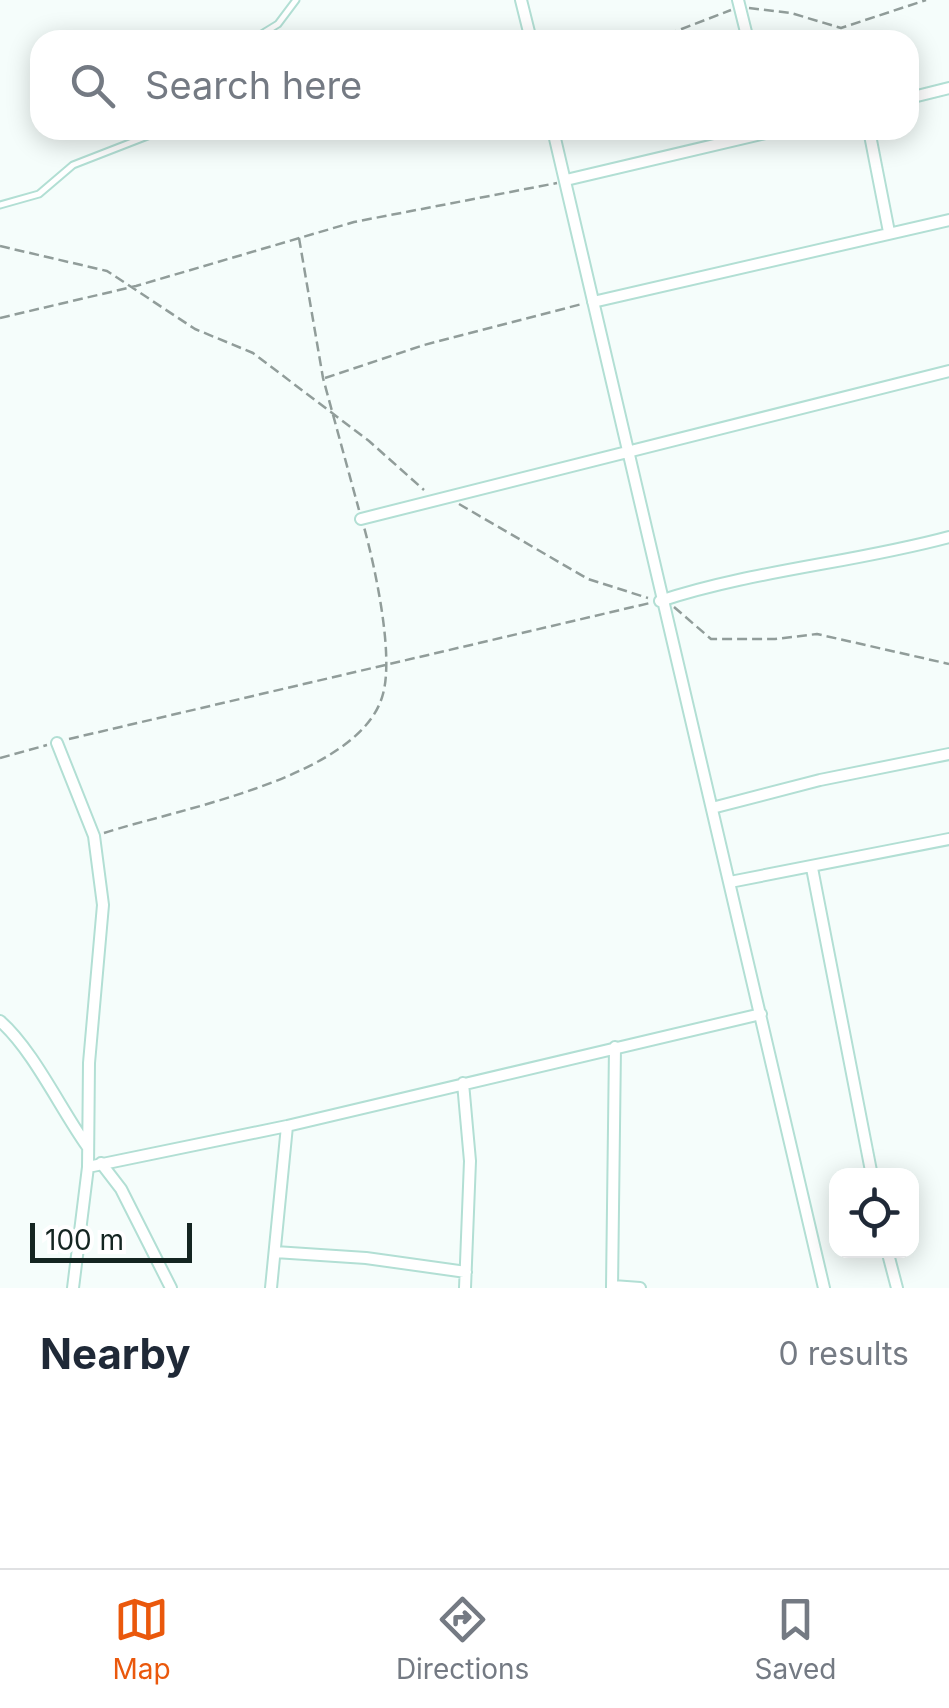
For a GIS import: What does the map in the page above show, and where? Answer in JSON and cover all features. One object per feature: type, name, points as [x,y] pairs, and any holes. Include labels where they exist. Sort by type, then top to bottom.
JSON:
[{"type":"street","points":[[520,0],[528,30]]},
{"type":"street","points":[[739,4],[746,30]]},
{"type":"street","points":[[919,96],[949,88]]},
{"type":"street","points":[[556,140],[660,601],[824,1288]]},
{"type":"street","points":[[566,180],[733,140]]},
{"type":"street","points":[[871,140],[889,232]]},
{"type":"street","points":[[593,302],[949,220]]},
{"type":"street","points":[[362,519],[949,371]]},
{"type":"street","points":[[660,601],[718,582],[895,552],[949,538]]},
{"type":"street","points":[[57,743],[94,836],[103,905],[89,1063],[88,1167],[73,1288]]},
{"type":"street","points":[[712,808],[820,780],[949,754]]},
{"type":"street","points":[[730,882],[949,839]]},
{"type":"street","points":[[812,868],[870,1168]]},
{"type":"street","points":[[88,1167],[287,1126],[760,1014]]},
{"type":"street","points":[[0,1021],[25,1047],[52,1096],[121,1189],[171,1288]]},
{"type":"street","points":[[615,1047],[612,1287],[640,1288]]},
{"type":"street","points":[[463,1083],[470,1162],[465,1288]]},
{"type":"street","points":[[271,1288],[287,1126]]},
{"type":"street","points":[[275,1252],[366,1258],[466,1272]]},
{"type":"street","points":[[889,1258],[897,1288]]},
{"type":"lane","points":[[268,30],[278,24],[296,0]]},
{"type":"lane","points":[[0,205],[38,194],[66,168],[138,140]]},
{"type":"path","points":[[674,30],[739,4],[792,13],[841,28],[926,0]]},
{"type":"path","points":[[0,318],[130,288],[354,222],[566,180]]},
{"type":"path","points":[[94,836],[322,762],[373,716],[385,689],[378,586],[323,378],[298,238]]},
{"type":"path","points":[[0,246],[107,271],[195,329],[265,360],[414,484],[588,579],[678,608],[710,639],[775,639],[817,634],[949,664]]},
{"type":"path","points":[[323,378],[424,345],[593,302]]},
{"type":"path","points":[[0,758],[163,714],[384,667],[660,601]]}]
